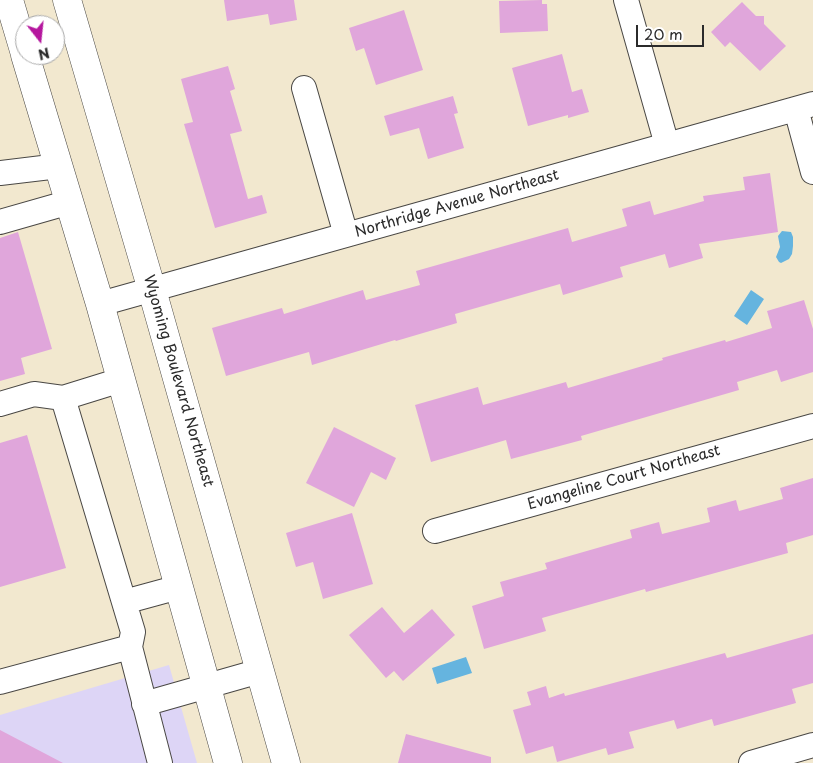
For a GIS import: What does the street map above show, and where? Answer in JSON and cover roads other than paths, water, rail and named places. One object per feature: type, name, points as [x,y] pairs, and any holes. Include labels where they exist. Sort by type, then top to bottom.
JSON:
[{"type":"main road","name":"Wyoming Boulevard Northeast","points":[[67,0],[152,290],[286,763]]},
{"type":"main road","points":[[7,6],[15,28]]},
{"type":"main road","points":[[28,65],[100,304],[228,763]]},
{"type":"street","points":[[626,0],[667,145]]},
{"type":"street","points":[[304,88],[346,235]]},
{"type":"street","name":"Northridge Avenue Northeast","points":[[100,304],[805,106]]},
{"type":"street","points":[[805,106],[813,172]]},
{"type":"street","points":[[0,173],[59,166]]},
{"type":"street","points":[[0,222],[70,202]]},
{"type":"street","points":[[0,404],[34,394],[63,398],[121,380]]},
{"type":"street","points":[[63,398],[133,632],[130,647],[160,763]]},
{"type":"street","name":"Evangeline Court Northeast","points":[[435,531],[813,426]]},
{"type":"street","points":[[124,602],[179,587]]},
{"type":"street","points":[[0,682],[130,647]]},
{"type":"street","points":[[144,704],[260,671]]},
{"type":"street","points":[[751,763],[813,745]]},
{"type":"water","points":[[782,231],[791,232],[793,246],[789,259],[781,263],[776,257],[780,247],[778,236]]},
{"type":"water","points":[[751,290],[764,299],[747,325],[734,316]]},
{"type":"water","points":[[466,657],[472,673],[437,684],[432,668]]}]
